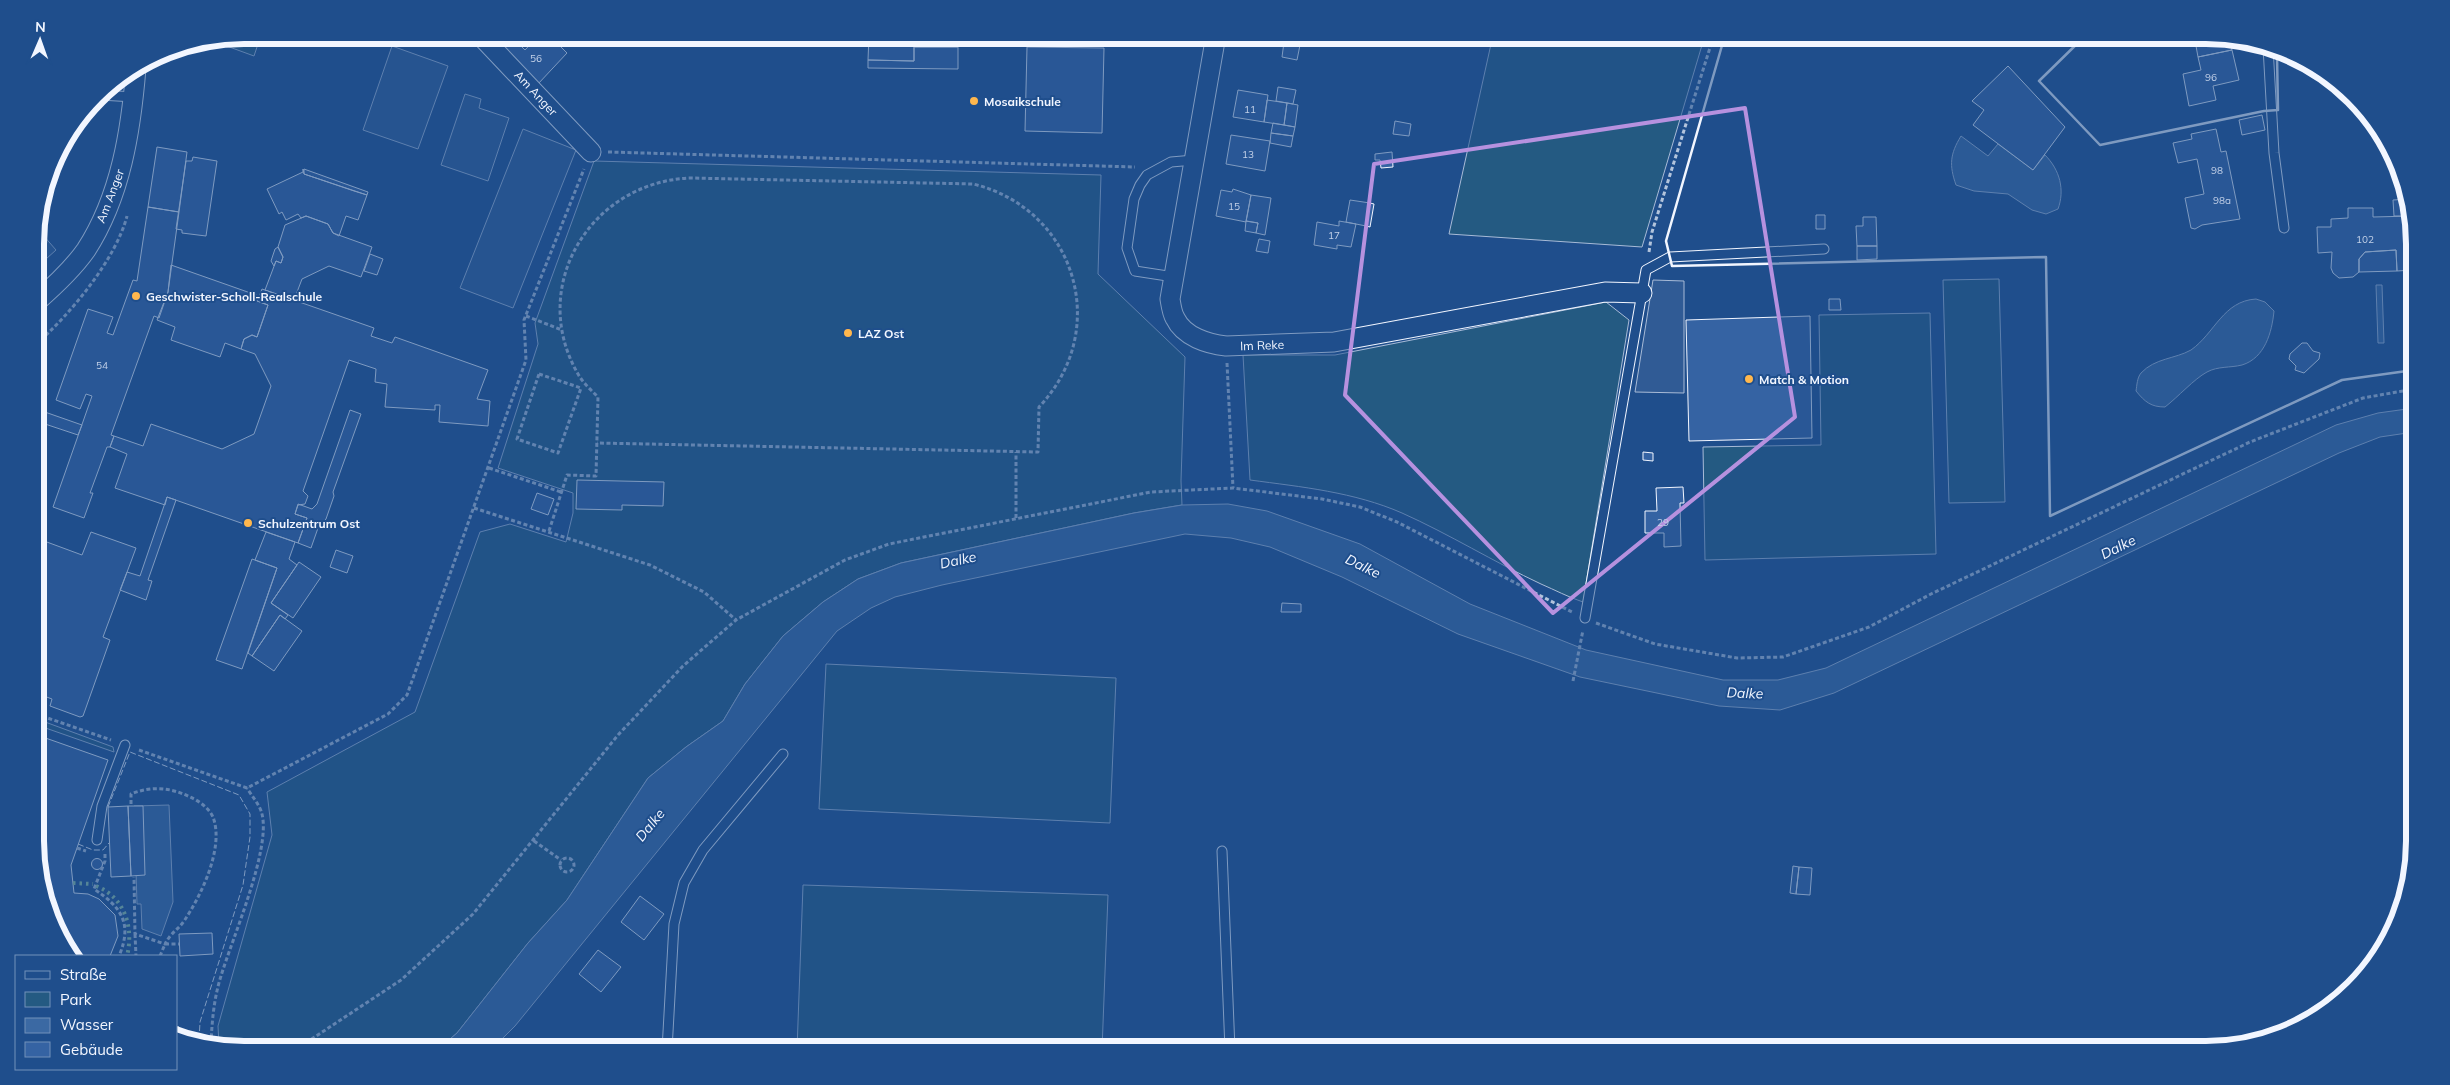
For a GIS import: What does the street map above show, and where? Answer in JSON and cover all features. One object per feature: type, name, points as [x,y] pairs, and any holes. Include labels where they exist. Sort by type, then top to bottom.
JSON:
[{"type":"street","name":"Am Anger","points":[[489,44],[591,152]]},
{"type":"street","name":"Im Reke","points":[[1214,44],[1170,299],[1175,319],[1187,332],[1209,344],[1226,346],[1334,342],[1604,292],[1642,293]]},
{"type":"street","name":"Am Anger","points":[[44,294],[85,251],[104,216],[121,174],[134,97],[136,75]]},
{"type":"lane","points":[[2268,53],[2274,152],[2284,228]]},
{"type":"lane","points":[[109,96],[134,97]]},
{"type":"lane","points":[[1174,277],[1136,271],[1127,248],[1134,199],[1146,175],[1171,162],[1194,160]]},
{"type":"lane","points":[[1585,618],[1646,270],[1670,257],[1824,249]]},
{"type":"lane","points":[[97,840],[102,806],[125,745]]},
{"type":"lane","points":[[668,1041],[674,924],[684,883],[703,850],[783,754]]},
{"type":"lane","points":[[1222,851],[1230,1041]]},
{"type":"path","points":[[1646,270],[1652,232],[1711,44]]},
{"type":"path","points":[[247,788],[388,714],[407,695],[526,360],[526,316],[591,152],[1135,167],[1146,175]]},
{"type":"path","points":[[549,530],[567,475],[596,476],[598,397],[578,375],[562,330],[561,294],[567,269],[578,244],[598,216],[608,206],[625,195],[658,181],[690,178],[953,183],[991,189],[1023,206],[1049,230],[1066,258],[1078,304],[1078,322],[1068,364],[1052,393],[1039,407],[1038,452],[597,444]]},
{"type":"path","points":[[526,316],[562,330]]},
{"type":"path","points":[[1226,346],[1233,488]]},
{"type":"path","points":[[581,388],[539,374],[517,439],[558,453],[581,388],[586,384]]},
{"type":"path","points":[[309,1041],[401,980],[473,914],[618,735],[683,666],[736,620],[846,560],[890,544],[1151,492],[1233,488],[1322,499],[1360,507],[1397,522],[1585,618],[1655,644],[1737,658],[1783,657],[1869,627],[1931,594],[2250,442],[2363,398],[2406,390]]},
{"type":"path","points":[[1016,452],[1016,518]]},
{"type":"path","points":[[488,468],[561,492]]},
{"type":"path","points":[[474,508],[549,530],[650,565],[704,592],[736,620]]},
{"type":"path","points":[[1573,681],[1583,632]]},
{"type":"path","points":[[44,717],[247,788],[262,814],[262,840],[250,892],[220,977],[212,1017],[211,1039]]},
{"type":"path","points":[[131,804],[131,794],[146,788],[163,788],[182,793],[201,802],[214,818],[216,834],[214,852],[204,886],[183,923],[171,932],[160,955]]},
{"type":"path","points":[[534,841],[561,860]]},
{"type":"path","points":[[105,854],[105,861],[94,889],[121,912],[124,945],[119,955]]},
{"type":"path","points":[[563,858],[572,859],[574,863],[571,871],[562,871],[560,862],[563,858]]},
{"type":"path","points":[[134,877],[136,955]]},
{"type":"path","points":[[135,934],[166,944],[179,944]]},
{"type":"highlighted area","points":[[1745,108],[1795,417],[1553,613],[1345,395],[1374,164]]},
{"type":"green space","points":[[258,44],[254,56],[223,45]]},
{"type":"green space","points":[[1491,44],[1702,44],[1642,247],[1449,234]]},
{"type":"green space","points":[[594,161],[1101,175],[1098,274],[1185,357],[1182,505],[1134,513],[901,563],[858,579],[823,602],[783,636],[745,684],[723,721],[686,747],[648,778],[567,900],[528,943],[457,1033],[448,1041],[219,1040],[218,1026],[272,835],[267,792],[415,712],[480,532],[510,524],[566,542],[573,513],[573,493],[498,468],[538,344],[535,323]]},
{"type":"green space","points":[[1999,279],[2005,502],[1949,503],[1943,280]]},
{"type":"green space","points":[[1606,302],[1629,320],[1583,602],[1506,567],[1420,521],[1384,506],[1328,491],[1250,480],[1243,355],[1335,355]]},
{"type":"green space","points":[[1930,313],[1936,554],[1705,560],[1703,447],[1821,445],[1819,315]]},
{"type":"green space","points":[[826,664],[1116,678],[1110,823],[819,809]]},
{"type":"green space","points":[[44,722],[113,747],[114,752],[44,727]]},
{"type":"green space","points":[[803,885],[1108,895],[1102,1041],[797,1041]]},
{"type":"shaded area","points":[[392,46],[448,66],[418,149],[363,130]]},
{"type":"shaded area","points":[[465,94],[481,99],[479,108],[509,118],[488,181],[441,165]]},
{"type":"shaded area","points":[[523,129],[576,150],[513,308],[460,288]]},
{"type":"shaded area","points":[[44,236],[56,250],[44,261]]},
{"type":"shaded area","points":[[1653,280],[1684,281],[1684,393],[1635,392]]},
{"type":"water","points":[[1961,136],[1988,156],[1998,144],[2033,170],[2045,155],[2054,167],[2060,180],[2061,195],[2058,209],[2046,214],[2032,210],[2008,194],[1974,191],[1956,185],[1952,171],[1952,160]]},
{"type":"water","points":[[2376,285],[2382,285],[2384,343],[2378,343]]},
{"type":"water","points":[[2256,299],[2265,302],[2274,311],[2266,343],[2250,362],[2207,372],[2165,407],[2149,403],[2136,391],[2141,373],[2152,364],[2191,350],[2235,305]]},
{"type":"water","name":"Dalke","points":[[2406,409],[2406,433],[2380,437],[2339,453],[1834,693],[1780,710],[1719,706],[1580,677],[1458,634],[1342,577],[1270,547],[1231,538],[1185,534],[942,585],[895,597],[871,608],[837,631],[515,1026],[500,1041],[448,1041],[457,1033],[528,943],[567,900],[648,778],[686,747],[723,721],[745,684],[783,636],[823,602],[858,579],[901,563],[1134,513],[1182,505],[1228,504],[1267,511],[1360,544],[1470,604],[1586,650],[1723,680],[1778,680],[1826,668],[2336,425],[2378,413]]},
{"type":"water","points":[[169,805],[173,902],[161,936],[142,929],[141,904],[137,904],[134,806]]},
{"type":"building","points":[[505,44],[519,44],[525,50],[531,44],[558,44],[567,53],[538,84],[500,49]]},
{"type":"building","points":[[869,44],[958,44],[958,47],[914,47],[914,61],[868,60]]},
{"type":"building","points":[[1284,44],[1300,45],[1297,60],[1282,57]]},
{"type":"building","points":[[2196,44],[2231,45],[2232,50],[2198,57]]},
{"type":"building","points":[[914,47],[958,47],[958,69],[868,68],[868,60],[914,61]]},
{"type":"building","points":[[1027,47],[1104,48],[1102,133],[1025,131]]},
{"type":"building","points":[[2232,50],[2239,80],[2213,86],[2216,100],[2189,106],[2183,74],[2201,70],[2198,57]]},
{"type":"building","points":[[2008,66],[2065,127],[2033,170],[1973,125],[1984,110],[1972,101]]},
{"type":"building","points":[[1278,87],[1296,90],[1293,104],[1276,101]]},
{"type":"building","points":[[1238,90],[1268,95],[1264,122],[1233,117]]},
{"type":"building","points":[[1267,100],[1287,103],[1284,125],[1264,122]]},
{"type":"building","points":[[1287,103],[1298,105],[1295,127],[1284,125]]},
{"type":"building","points":[[2262,115],[2265,130],[2242,135],[2239,120]]},
{"type":"building","points":[[1395,121],[1411,124],[1409,136],[1393,134]]},
{"type":"building","points":[[1273,123],[1295,127],[1293,136],[1271,133]]},
{"type":"building","points":[[2216,129],[2221,152],[2226,151],[2240,219],[2202,225],[2195,229],[2191,228],[2185,198],[2204,194],[2197,159],[2178,163],[2173,143],[2192,139],[2191,134]]},
{"type":"building","points":[[1271,133],[1293,136],[1291,147],[1270,143]]},
{"type":"building","points":[[1231,135],[1270,141],[1265,171],[1226,164]]},
{"type":"building","points":[[157,147],[187,152],[179,212],[148,207]]},
{"type":"building","points":[[1392,152],[1393,167],[1381,168],[1380,160],[1375,160],[1375,154]]},
{"type":"building","points":[[193,157],[217,161],[206,236],[182,233],[182,230],[176,229],[186,161],[192,161]]},
{"type":"building","points":[[303,169],[304,174],[367,195],[358,220],[346,216],[339,236],[333,233],[328,224],[306,216],[301,218],[298,214],[286,220],[282,212],[279,214],[267,189],[303,172]]},
{"type":"building","points":[[304,169],[368,192],[367,195],[304,174]]},
{"type":"building","points":[[1233,189],[1251,195],[1246,222],[1216,216],[1221,190],[1232,192]]},
{"type":"building","points":[[50,194],[49,212],[46,212]]},
{"type":"building","points":[[1251,195],[1271,198],[1265,235],[1256,233],[1258,223],[1246,221]]},
{"type":"building","points":[[1350,200],[1370,203],[1366,226],[1346,222]]},
{"type":"building","points":[[2393,200],[2401,200],[2405,216],[2394,216]]},
{"type":"building","points":[[1370,203],[1374,204],[1370,227],[1366,226]]},
{"type":"building","points":[[148,207],[179,212],[168,292],[159,318],[154,316],[111,435],[114,436],[110,447],[107,447],[90,493],[93,493],[84,518],[53,507],[92,396],[86,394],[80,409],[56,400],[88,309],[113,317],[107,333],[113,335],[133,280],[137,281]]},
{"type":"building","points":[[2348,208],[2373,208],[2373,217],[2405,216],[2406,270],[2397,271],[2396,250],[2365,252],[2359,259],[2359,272],[2353,277],[2339,278],[2333,273],[2331,268],[2332,252],[2318,253],[2317,227],[2331,227],[2331,219],[2348,218]]},
{"type":"building","points":[[1816,215],[1825,215],[1825,229],[1816,229]]},
{"type":"building","points":[[306,216],[328,224],[333,233],[372,247],[361,277],[329,266],[302,279],[294,300],[265,290],[276,261],[281,263],[283,257],[278,247],[285,225]]},
{"type":"building","points":[[1863,217],[1876,217],[1877,246],[1857,246],[1856,226],[1863,226]]},
{"type":"building","points":[[1246,221],[1258,223],[1256,233],[1245,231]]},
{"type":"building","points":[[1339,221],[1356,224],[1351,247],[1337,245],[1337,249],[1314,245],[1317,222],[1339,226]]},
{"type":"building","points":[[1259,239],[1270,241],[1268,253],[1256,251]]},
{"type":"building","points":[[1857,246],[1877,246],[1877,259],[1857,260]]},
{"type":"building","points":[[278,247],[283,257],[281,263],[276,261],[274,266],[271,261],[275,249]]},
{"type":"building","points":[[2396,250],[2397,271],[2359,272],[2359,259],[2365,252]]},
{"type":"building","points":[[370,254],[383,259],[377,275],[364,271]]},
{"type":"building","points":[[171,265],[259,296],[257,301],[268,305],[257,337],[252,335],[244,339],[241,349],[225,343],[220,357],[171,340],[175,327],[157,320],[168,292]]},
{"type":"building","points":[[262,289],[374,328],[371,336],[392,343],[395,337],[488,370],[477,399],[490,401],[488,426],[439,422],[440,405],[435,405],[435,410],[385,407],[387,384],[375,382],[376,369],[349,360],[303,491],[308,496],[305,504],[298,505],[295,514],[307,518],[298,543],[167,497],[165,505],[115,488],[127,454],[110,447],[114,436],[143,446],[151,424],[222,449],[254,434],[271,386],[255,354],[241,349],[244,339],[252,335],[257,337],[268,305],[257,301]]},
{"type":"building","points":[[1829,299],[1840,299],[1841,310],[1829,310]]},
{"type":"building","name":"Match & Motion","points":[[1810,316],[1812,438],[1689,441],[1686,320]]},
{"type":"building","points":[[2302,343],[2307,343],[2313,351],[2320,353],[2319,359],[2304,373],[2295,370],[2296,366],[2289,359],[2290,354]]},
{"type":"building","points":[[350,410],[361,414],[333,492],[334,496],[326,519],[318,528],[311,548],[298,543],[307,518],[295,514],[298,504],[312,509],[317,504]]},
{"type":"building","points":[[44,412],[82,425],[78,435],[44,424]]},
{"type":"building","points":[[1643,452],[1653,453],[1653,461],[1643,460]]},
{"type":"building","points":[[577,480],[664,482],[663,506],[622,505],[622,510],[576,509]]},
{"type":"building","points":[[1683,487],[1684,503],[1680,503],[1681,546],[1664,547],[1664,533],[1645,533],[1645,511],[1657,511],[1656,488]]},
{"type":"building","points":[[537,493],[554,499],[548,515],[531,509]]},
{"type":"building","points":[[167,497],[176,500],[148,580],[152,581],[146,600],[120,590],[127,572],[140,576]]},
{"type":"building","points":[[91,532],[136,548],[103,637],[110,640],[83,716],[80,717],[50,706],[52,699],[44,696],[44,541],[82,555]]},
{"type":"building","points":[[266,532],[295,542],[289,559],[297,565],[271,603],[288,615],[285,619],[280,615],[252,656],[248,653],[277,568],[255,560]]},
{"type":"building","points":[[336,550],[353,556],[347,573],[330,567]]},
{"type":"building","points":[[252,559],[277,568],[242,669],[216,660]]},
{"type":"building","points":[[299,562],[321,577],[293,618],[271,603]]},
{"type":"building","points":[[1282,603],[1301,604],[1301,612],[1281,612]]},
{"type":"building","points":[[280,615],[302,631],[274,671],[252,656]]},
{"type":"building","points":[[44,737],[108,760],[71,865],[74,893],[88,894],[99,899],[115,915],[118,936],[110,955],[79,955],[64,930],[54,906],[45,868],[44,855]]},
{"type":"building","points":[[128,806],[131,876],[111,877],[108,807]]},
{"type":"building","points":[[128,806],[143,806],[145,875],[131,876]]},
{"type":"building","points":[[95,859],[99,859],[102,864],[101,868],[95,869],[92,866],[92,862]]},
{"type":"building","points":[[1793,866],[1799,867],[1796,894],[1790,893]]},
{"type":"building","points":[[1799,867],[1812,868],[1810,895],[1796,894]]},
{"type":"building","points":[[640,896],[664,914],[644,940],[621,922]]},
{"type":"building","points":[[212,933],[213,954],[180,956],[179,934]]},
{"type":"building","points":[[598,950],[621,967],[601,992],[579,974]]},
{"type":"hedge","points":[[73,883],[93,884]]},
{"type":"hedge","points":[[96,886],[114,898],[125,915],[129,935],[127,955]]},
{"type":"fence","points":[[108,807],[130,752],[239,795],[250,814],[250,837],[243,885],[200,1022],[199,1036]]},
{"type":"fence","points":[[78,844],[93,850],[103,850],[109,843]]},
{"type":"wall","points":[[1722,44],[1666,241],[1672,266],[2046,257],[2050,516],[2342,380],[2406,371]]},
{"type":"wall","points":[[2077,44],[2039,81],[2100,145],[2264,111],[2278,110],[2277,57]]},
{"type":"place","name":"Mosaikschule","points":[[974,101]]},
{"type":"place","name":"Geschwister-Scholl-Realschule","points":[[136,296]]},
{"type":"place","name":"LAZ Ost","points":[[848,333]]},
{"type":"place","name":"Match & Motion","points":[[1749,379]]},
{"type":"place","name":"Schulzentrum Ost","points":[[248,523]]}]
